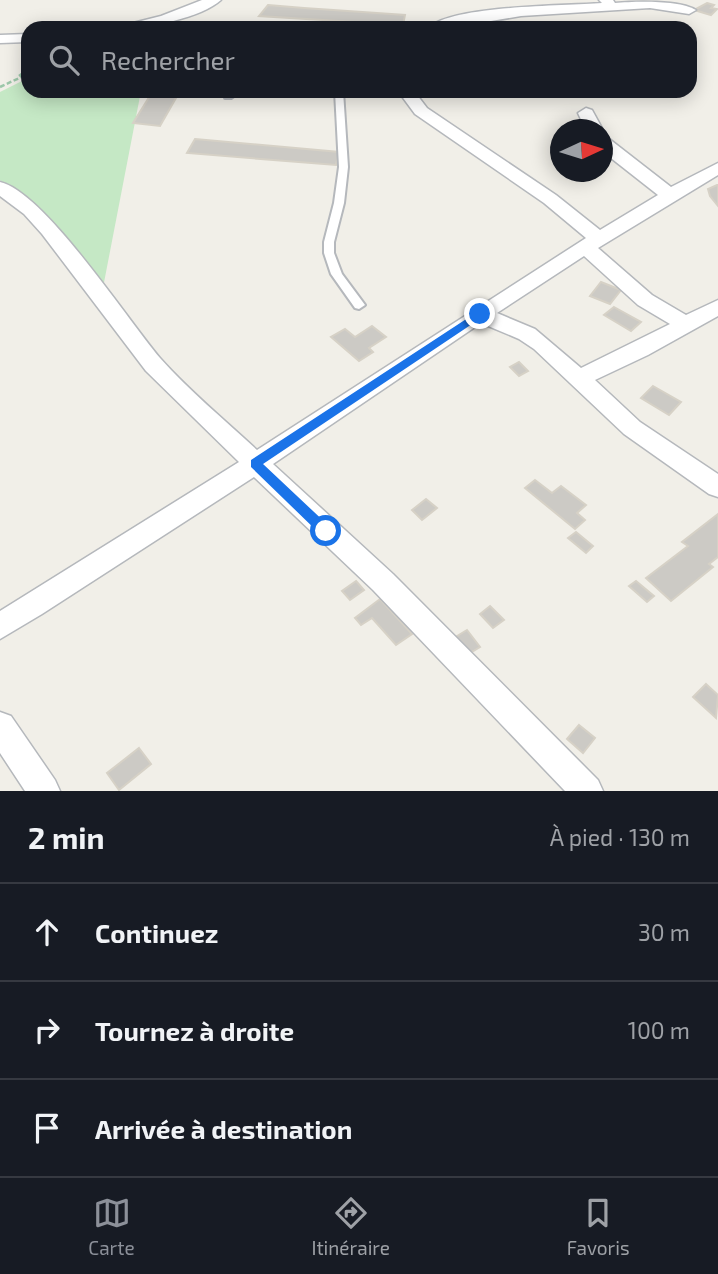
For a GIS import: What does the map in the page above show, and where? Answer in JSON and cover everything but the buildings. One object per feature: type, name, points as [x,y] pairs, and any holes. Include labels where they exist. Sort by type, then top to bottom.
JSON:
[{"type":"street","points":[[158,21],[214,0]]},
{"type":"street","points":[[454,21],[608,4],[650,4],[689,10]]},
{"type":"street","points":[[0,39],[21,38]]},
{"type":"street","points":[[411,98],[421,111],[550,199],[645,300],[687,325]]},
{"type":"street","points":[[586,113],[589,119]]},
{"type":"street","points":[[613,150],[670,195]]},
{"type":"street","points":[[0,626],[255,463],[591,242],[718,168]]},
{"type":"street","points":[[0,187],[31,210],[49,230],[155,365],[383,582],[587,791]]},
{"type":"street","points":[[577,379],[718,307]]},
{"type":"street","points":[[480,314],[527,334],[559,359],[577,379],[632,428],[718,488]]},
{"type":"street","points":[[0,727],[44,791]]},
{"type":"lane","points":[[338,98],[344,149],[342,189],[337,221],[328,240],[329,253],[335,273],[359,304]]},
{"type":"path","points":[[13,80],[21,74]]},
{"type":"path","points":[[0,87],[21,77]]},
{"type":"green space","points":[[21,82],[21,98],[140,98],[101,298],[0,180],[0,92]]},
{"type":"route","points":[[326,531],[255,463],[480,314]]}]
